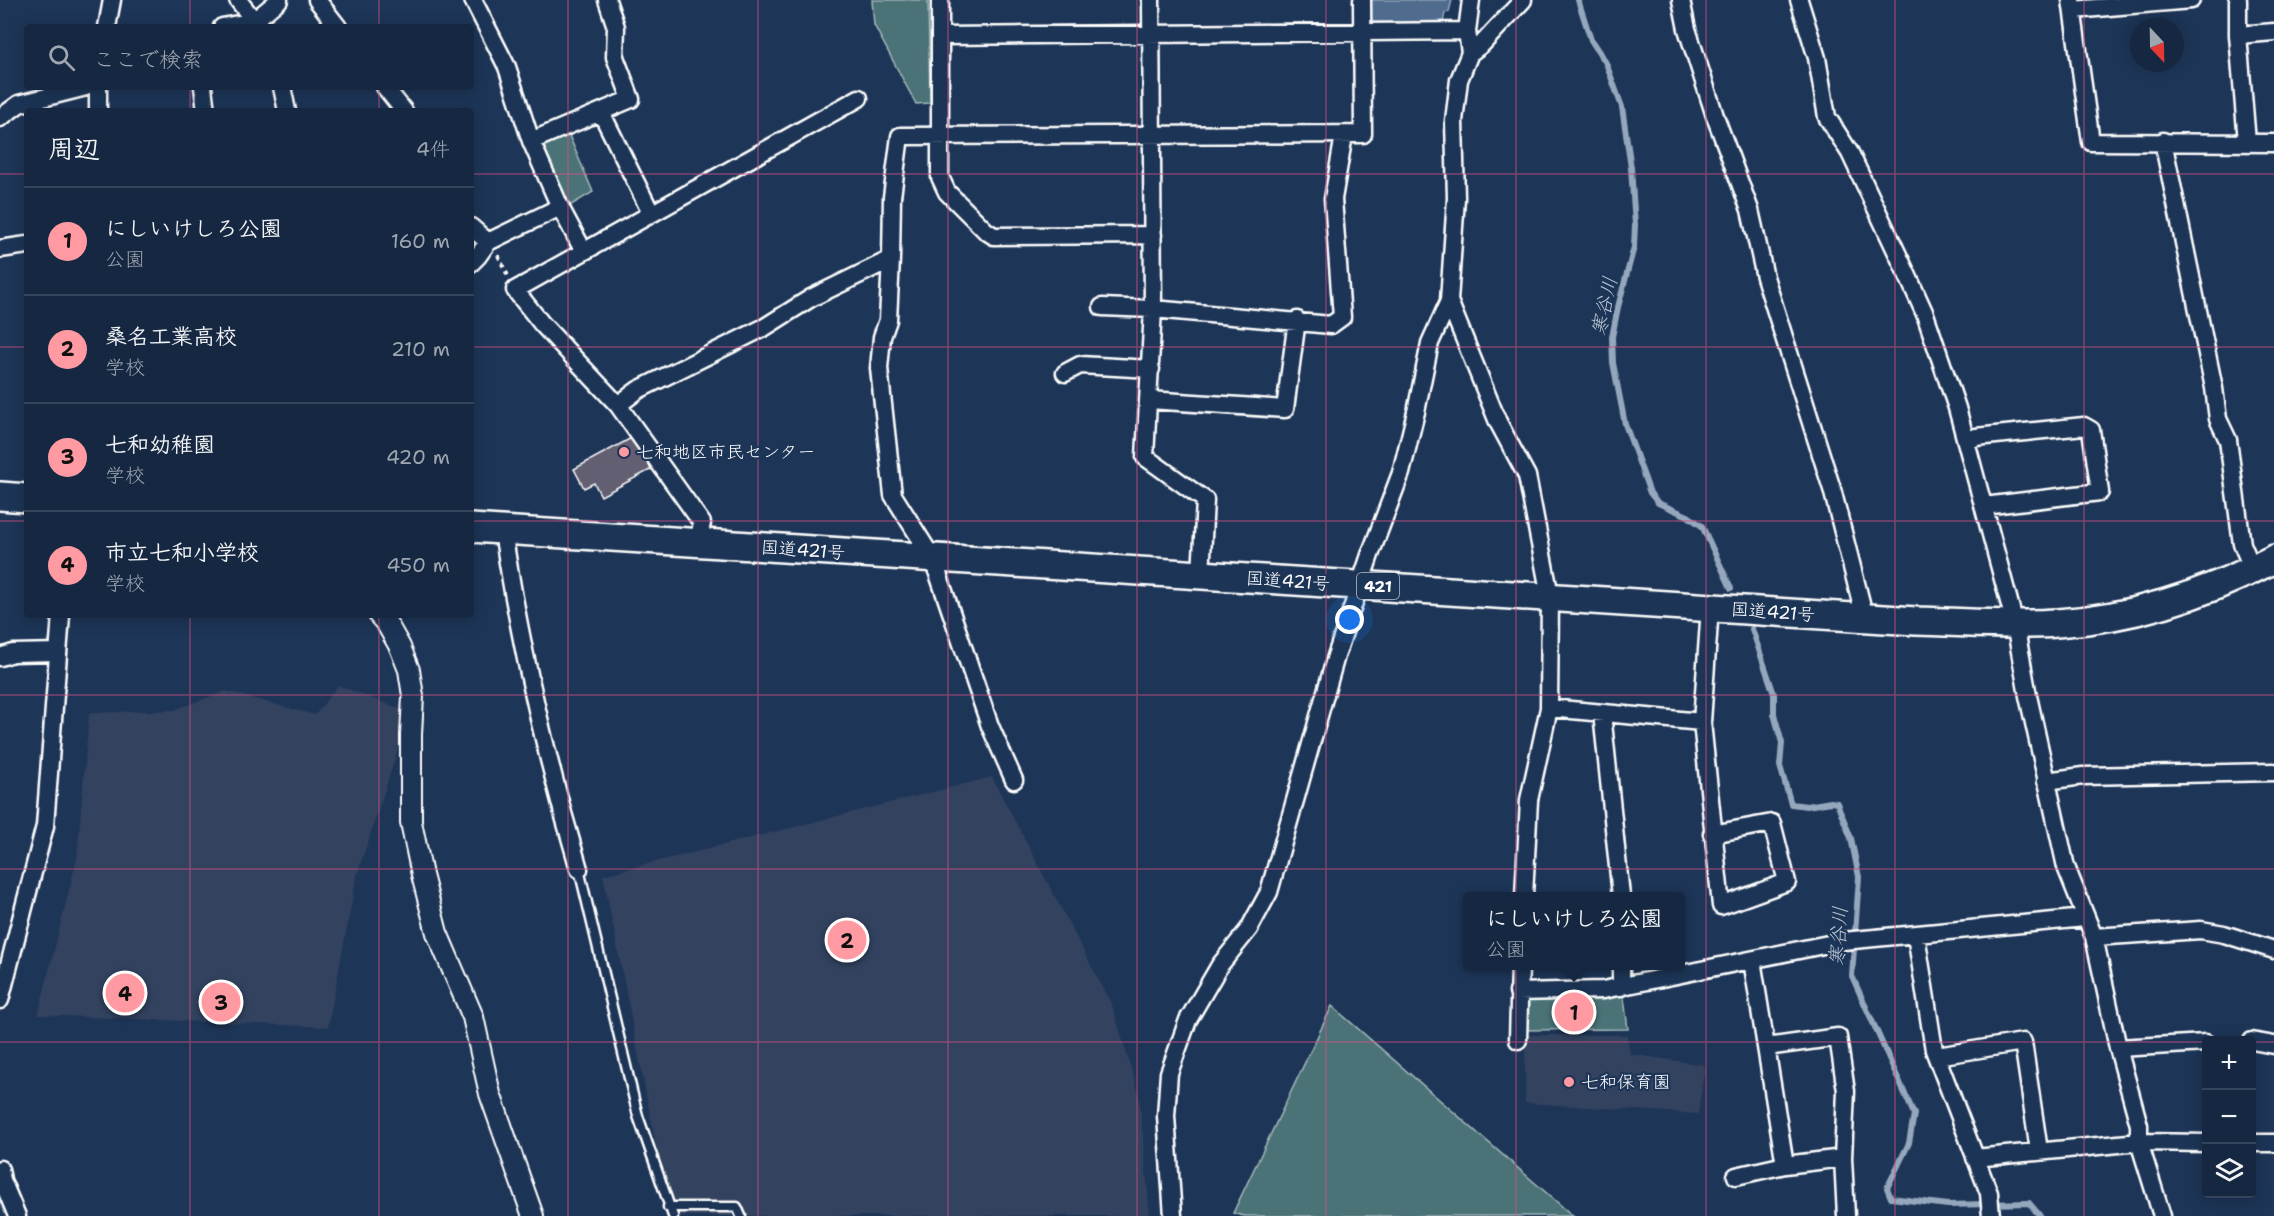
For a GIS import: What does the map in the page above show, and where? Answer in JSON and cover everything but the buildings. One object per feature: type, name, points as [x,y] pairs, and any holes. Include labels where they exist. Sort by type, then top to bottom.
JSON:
[{"type":"highway","points":[[0,496],[24,498]]},
{"type":"highway","name":"国道421号","points":[[474,528],[1865,618],[2015,624],[2084,621],[2163,605],[2263,564]]},
{"type":"street","points":[[108,24],[112,0]]},
{"type":"street","points":[[238,0],[256,24],[279,0]]},
{"type":"street","points":[[317,0],[336,24]]},
{"type":"street","points":[[473,0],[507,67],[531,141],[560,207],[583,250]]},
{"type":"street","points":[[531,141],[631,99],[615,57],[616,27],[607,0]]},
{"type":"street","points":[[940,0],[940,177],[947,192],[986,231],[994,236],[1153,235]]},
{"type":"street","points":[[1151,0],[1153,309],[1145,457],[1205,500],[1201,575]]},
{"type":"street","points":[[1014,780],[990,726],[933,559],[893,495],[879,368],[882,337],[890,308],[892,197],[900,136],[1364,134],[1362,0]]},
{"type":"street","points":[[1173,1216],[1166,1116],[1169,1073],[1188,1020],[1220,965],[1249,929],[1269,892],[1336,656],[1401,473],[1430,343],[1449,301],[1456,198],[1454,121],[1460,80],[1470,53],[1467,31],[1471,0]]},
{"type":"street","points":[[1470,53],[1482,44],[1522,0]]},
{"type":"street","points":[[1681,0],[1715,116],[1750,210],[1765,277],[1832,489],[1865,618]]},
{"type":"street","points":[[1799,0],[1817,58],[1823,106],[1827,117],[1850,153],[1872,197],[1925,314],[1952,390],[2015,624],[2046,781],[2066,867],[2094,937],[2118,1048],[2139,1125],[2139,1142],[2162,1216]]},
{"type":"street","points":[[2191,0],[2072,5],[2091,142],[2274,143]]},
{"type":"street","points":[[2238,0],[2238,35],[2247,142]]},
{"type":"street","points":[[940,36],[1467,31]]},
{"type":"street","points":[[2238,35],[2274,32]]},
{"type":"street","points":[[0,118],[19,104],[74,90]]},
{"type":"street","points":[[98,90],[98,108]]},
{"type":"street","points":[[203,90],[206,108]]},
{"type":"street","points":[[283,90],[286,108]]},
{"type":"street","points":[[387,90],[402,108]]},
{"type":"street","points":[[698,543],[702,523],[618,405],[542,324],[515,290],[859,98]]},
{"type":"street","points":[[601,112],[651,213]]},
{"type":"street","points":[[1102,307],[1297,320],[1331,325],[1342,317],[1333,199],[1344,135]]},
{"type":"street","points":[[2163,141],[2214,388],[2218,419],[2228,440],[2242,544],[2263,564]]},
{"type":"street","points":[[474,259],[490,242],[560,207]]},
{"type":"street","points":[[474,230],[490,242]]},
{"type":"street","points":[[0,249],[24,245]]},
{"type":"street","points":[[618,405],[638,390],[765,327],[811,298],[891,259]]},
{"type":"street","points":[[1449,301],[1498,422],[1527,476],[1550,596],[1549,708],[1529,800],[1524,892]]},
{"type":"street","points":[[1149,400],[1285,409],[1297,320]]},
{"type":"street","points":[[1065,373],[1080,365],[1150,369]]},
{"type":"street","points":[[1966,442],[1976,437],[2084,426],[2091,430],[2100,492],[1984,506]]},
{"type":"street","points":[[504,531],[513,593],[554,787],[579,869]]},
{"type":"street","points":[[1710,607],[1702,722],[1712,834],[1721,906],[1786,882],[1772,823],[1712,834]]},
{"type":"street","points":[[1,990],[45,826],[61,618]]},
{"type":"street","points":[[381,618],[400,647],[409,670],[413,696],[411,822],[427,894],[437,933],[473,1017],[490,1094],[533,1216]]},
{"type":"street","points":[[0,657],[13,653],[58,652]]},
{"type":"street","points":[[1549,708],[1702,722]]},
{"type":"street","points":[[1602,713],[1620,892]]},
{"type":"street","points":[[2046,781],[2083,776],[2274,772]]},
{"type":"street","points":[[1518,992],[1603,990],[1863,938],[2085,918]]},
{"type":"street","points":[[2094,937],[2202,930],[2224,933],[2274,950]]},
{"type":"street","points":[[1916,935],[1934,1050],[1989,1192],[1991,1214]]},
{"type":"street","points":[[1752,960],[1785,1165]]},
{"type":"street","points":[[1518,1040],[1520,970]]},
{"type":"street","points":[[1621,987],[1622,970]]},
{"type":"street","points":[[1767,1047],[1839,1037],[1846,1091],[1843,1158],[1846,1216]]},
{"type":"street","points":[[1937,1056],[2023,1042],[2039,1151]]},
{"type":"street","points":[[2256,1042],[2274,1046]]},
{"type":"street","points":[[2118,1048],[2202,1043]]},
{"type":"street","points":[[1975,1158],[2139,1142],[2202,1143]]},
{"type":"street","points":[[2256,1143],[2274,1143]]},
{"type":"street","points":[[1736,1176],[1785,1165],[1843,1158]]},
{"type":"street","points":[[0,1169],[2,1180],[17,1216]]},
{"type":"lane","points":[[579,869],[638,1116],[670,1212],[737,1207],[741,1216]]},
{"type":"path","points":[[490,242],[515,290]]},
{"type":"shaded area","points":[[1371,0],[1452,0],[1443,22],[1376,24],[1370,18]]},
{"type":"shaded area","points":[[338,685],[410,713],[357,875],[328,1027],[38,1015],[77,858],[89,713],[174,710],[226,691],[315,715]]},
{"type":"shaded area","points":[[992,777],[1112,1005],[1139,1094],[1150,1216],[670,1216],[603,875]]},
{"type":"shaded area","points":[[1525,1035],[1627,1035],[1630,1054],[1705,1065],[1698,1114],[1525,1103]]},
{"type":"green space","points":[[872,0],[928,0],[930,103],[916,104],[874,25]]},
{"type":"green space","points":[[568,133],[593,192],[568,207],[542,150],[547,142]]},
{"type":"green space","points":[[1623,990],[1628,1029],[1523,1030],[1522,995]]},
{"type":"green space","points":[[1332,1006],[1573,1216],[1244,1216],[1233,1213]]},
{"type":"waterway","name":"寒谷川","points":[[1578,0],[1591,40],[1606,63],[1622,107],[1631,168],[1635,225],[1634,247],[1612,337],[1613,363],[1625,424],[1650,493],[1658,503],[1688,516],[1702,526],[1731,588]]},
{"type":"waterway","name":"寒谷川","points":[[1752,629],[1774,694],[1774,714],[1782,743],[1780,766],[1791,804],[1807,806],[1837,803],[1851,838],[1859,877],[1852,976],[1914,1114],[1909,1143],[1887,1188],[1891,1198],[1948,1205],[2029,1203],[2040,1216]]},
{"type":"place","name":"七和地区市民センター","points":[[624,452]]},
{"type":"place","name":"桑名工業高校","points":[[847,940]]},
{"type":"place","name":"市立七和小学校","points":[[125,993]]},
{"type":"place","name":"七和幼稚園","points":[[221,1002]]},
{"type":"place","name":"にしいけしろ公園","points":[[1574,1012]]},
{"type":"place","name":"七和保育園","points":[[1569,1082]]}]
